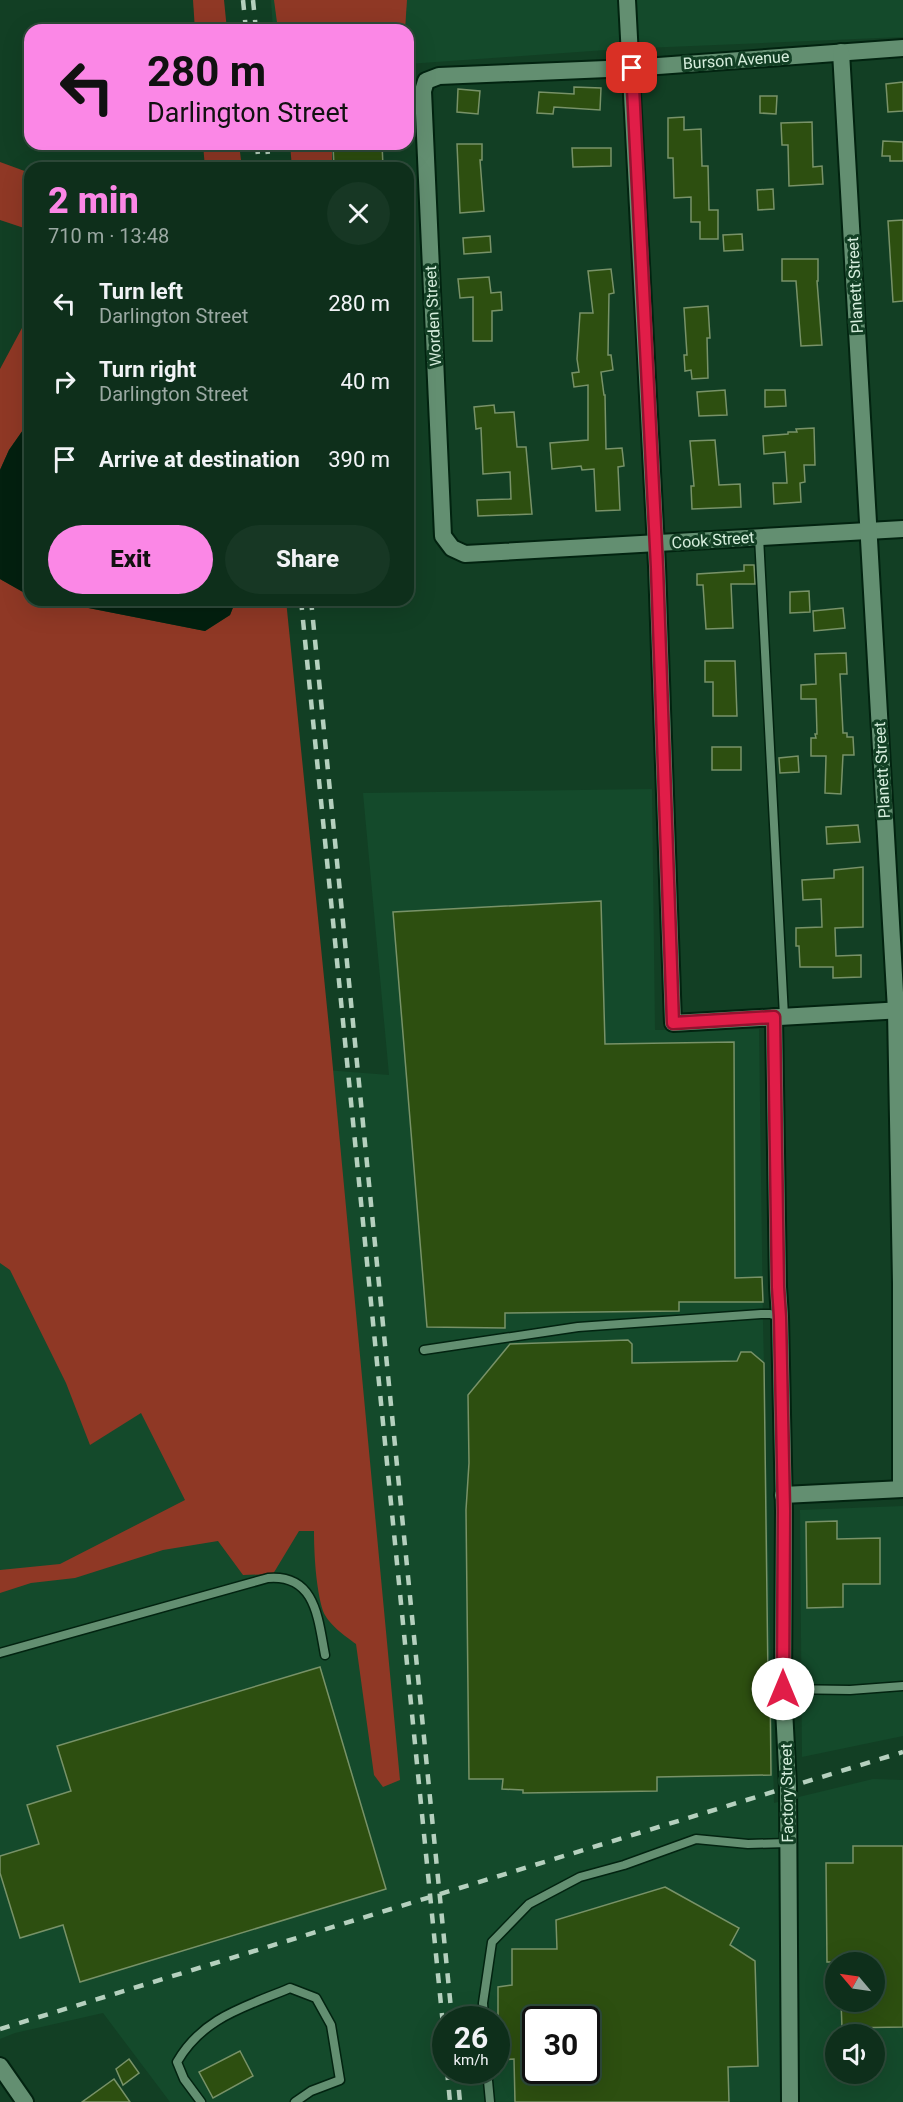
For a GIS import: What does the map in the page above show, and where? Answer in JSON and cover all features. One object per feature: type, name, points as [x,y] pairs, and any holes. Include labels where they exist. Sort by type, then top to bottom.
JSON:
[{"type":"street","points":[[623,1],[632,68],[656,544],[673,1023],[899,1010]]},
{"type":"street","name":"Burson Avenue","points":[[426,81],[439,76],[632,68],[903,48]]},
{"type":"street","name":"Planett Street","points":[[841,52],[899,1010],[902,1489]]},
{"type":"street","name":"Worden Street","points":[[426,81],[423,91],[443,537],[452,548]]},
{"type":"street","name":"Cook Street","points":[[452,548],[465,554],[903,529]]},
{"type":"street","name":"Factory Street","points":[[779,1016],[778,1287],[783,1495],[783,1689],[788,1843],[790,2102]]},
{"type":"street","points":[[783,1495],[902,1489]]},
{"type":"street","points":[[0,2066],[25,2102]]},
{"type":"lane","points":[[759,537],[779,1016]]},
{"type":"lane","points":[[424,1350],[578,1328],[761,1314],[780,1317]]},
{"type":"lane","points":[[0,1653],[268,1578],[280,1577],[301,1586],[311,1597],[317,1613],[325,1655]]},
{"type":"lane","points":[[783,1689],[850,1690],[903,1686]]},
{"type":"lane","points":[[483,2006],[492,1942],[529,1904],[579,1877],[624,1865],[696,1839],[748,1844],[788,1843]]},
{"type":"lane","points":[[201,2102],[184,2079],[177,2062],[188,2044],[217,2019],[290,1988],[316,1998],[331,2025],[340,2080],[311,2091],[295,2102]]},
{"type":"lane","points":[[488,2084],[490,2102]]},
{"type":"shaded area","points":[[193,0],[224,0],[226,24],[195,24]]},
{"type":"shaded area","points":[[271,0],[903,0],[903,37],[620,49],[414,64],[414,24],[273,24]]},
{"type":"shaded area","points":[[274,0],[407,0],[405,24],[277,24]]},
{"type":"shaded area","points":[[204,150],[240,150],[241,162],[204,162]]},
{"type":"shaded area","points":[[290,150],[332,150],[332,162],[292,162]]},
{"type":"shaded area","points":[[0,162],[24,171],[24,228],[0,220]]},
{"type":"shaded area","points":[[24,324],[24,429],[9,450],[0,470],[0,369]]},
{"type":"shaded area","points":[[24,429],[24,593],[0,579],[0,470],[9,450]]},
{"type":"shaded area","points":[[0,579],[24,593],[24,606],[78,606],[205,631],[230,615],[234,606],[287,606],[400,1780],[383,1787],[374,1775],[356,1644],[329,1621],[323,1611],[316,1571],[314,1531],[299,1531],[273,1574],[243,1575],[218,1541],[163,1550],[75,1578],[31,1583],[0,1593],[0,1570],[60,1564],[185,1500],[141,1413],[90,1445],[66,1383],[10,1270],[0,1263]]},
{"type":"shaded area","points":[[78,606],[234,606],[230,615],[205,631]]},
{"type":"shaded area","points":[[652,789],[655,1030],[759,1029],[774,1803],[873,1779],[903,1780],[903,2102],[170,2102],[103,2013],[15,2033],[0,2039],[0,932],[326,1070],[389,1075],[363,793]]},
{"type":"shaded area","points":[[903,1506],[903,1736],[802,1757],[800,1510]]},
{"type":"building","points":[[903,82],[903,111],[888,112],[886,84]]},
{"type":"building","points":[[574,87],[601,88],[600,110],[554,107],[553,114],[537,113],[539,92],[574,94]]},
{"type":"building","points":[[458,89],[480,91],[478,114],[457,112]]},
{"type":"building","points":[[760,96],[777,96],[776,114],[760,113]]},
{"type":"building","points":[[684,117],[684,130],[701,129],[702,166],[708,166],[709,210],[718,210],[718,239],[700,239],[700,222],[691,222],[691,197],[674,198],[673,158],[668,158],[668,118]]},
{"type":"building","points":[[812,122],[813,167],[822,166],[823,184],[789,186],[788,145],[782,145],[781,123]]},
{"type":"building","points":[[883,141],[903,142],[903,161],[890,161],[890,156],[882,156]]},
{"type":"building","points":[[457,144],[482,144],[482,160],[480,160],[484,211],[460,213]]},
{"type":"building","points":[[572,148],[611,148],[611,166],[573,167]]},
{"type":"building","points":[[333,150],[382,150],[383,162],[334,162]]},
{"type":"building","points":[[773,189],[774,209],[758,210],[757,190]]},
{"type":"building","points":[[903,220],[903,301],[893,302],[888,221]]},
{"type":"building","points":[[742,234],[743,250],[724,251],[723,235]]},
{"type":"building","points":[[490,236],[491,252],[464,254],[463,238]]},
{"type":"building","points":[[782,259],[818,259],[817,281],[822,345],[801,346],[796,281],[782,281]]},
{"type":"building","points":[[611,269],[614,293],[609,294],[608,355],[611,355],[613,370],[601,372],[605,395],[606,449],[622,448],[624,466],[618,467],[620,510],[596,511],[594,469],[582,470],[581,466],[552,469],[550,443],[588,440],[588,385],[574,387],[572,373],[579,372],[577,359],[580,313],[593,313],[588,271]]},
{"type":"building","points":[[489,277],[491,293],[501,292],[502,310],[492,311],[492,341],[473,341],[473,297],[460,298],[458,279]]},
{"type":"building","points":[[708,306],[710,338],[707,338],[708,378],[692,379],[691,370],[685,371],[684,355],[687,355],[684,308]]},
{"type":"building","points":[[725,390],[727,415],[699,416],[697,392]]},
{"type":"building","points":[[765,390],[785,390],[786,406],[765,407]]},
{"type":"building","points":[[494,405],[495,413],[514,412],[517,447],[526,447],[532,514],[478,516],[477,500],[511,499],[510,472],[483,474],[481,428],[476,429],[474,407]]},
{"type":"building","points":[[814,428],[815,465],[804,465],[805,482],[800,483],[801,502],[774,504],[773,483],[787,483],[785,452],[764,454],[763,436],[788,434],[788,432],[797,432],[796,429]]},
{"type":"building","points":[[715,440],[719,485],[740,484],[741,507],[692,509],[691,486],[694,486],[690,441]]},
{"type":"building","points":[[744,565],[754,565],[755,584],[731,584],[733,628],[706,629],[703,585],[697,585],[697,574],[744,571]]},
{"type":"building","points":[[809,591],[810,612],[790,613],[790,592]]},
{"type":"building","points":[[843,608],[845,628],[814,631],[813,611]]},
{"type":"building","points":[[846,653],[847,674],[840,674],[843,733],[847,733],[847,737],[853,737],[854,755],[843,755],[841,794],[825,793],[826,756],[811,756],[811,738],[816,738],[815,734],[817,734],[816,699],[801,699],[801,685],[816,684],[815,654]]},
{"type":"building","points":[[705,661],[735,661],[737,716],[713,716],[713,682],[705,682]]},
{"type":"building","points":[[712,747],[741,747],[741,770],[712,770]]},
{"type":"building","points":[[798,756],[799,772],[780,773],[779,758]]},
{"type":"building","points":[[858,825],[860,842],[827,844],[826,827]]},
{"type":"building","points":[[863,867],[863,927],[835,928],[836,956],[861,955],[861,977],[833,978],[833,967],[800,967],[799,946],[796,946],[796,928],[822,927],[821,899],[803,900],[802,880],[834,878],[834,870]]},
{"type":"building","points":[[601,901],[605,1044],[734,1042],[735,1278],[762,1277],[763,1302],[679,1302],[679,1311],[505,1313],[505,1328],[427,1327],[393,912]]},
{"type":"building","points":[[628,1340],[632,1344],[632,1363],[737,1361],[741,1352],[751,1352],[764,1363],[771,1775],[657,1777],[657,1791],[523,1793],[523,1790],[502,1789],[503,1779],[469,1779],[466,1510],[469,1463],[468,1395],[510,1344]]},
{"type":"building","points":[[837,1521],[837,1539],[880,1538],[880,1584],[843,1584],[843,1607],[807,1608],[806,1522]]},
{"type":"building","points":[[320,1667],[386,1889],[80,1982],[63,1925],[20,1938],[0,1873],[0,1856],[39,1844],[27,1805],[71,1791],[57,1746]]},
{"type":"building","points":[[853,1846],[903,1846],[903,2027],[885,2027],[885,2024],[842,2024],[841,2012],[885,2012],[885,1952],[827,1952],[826,1863],[853,1863]]},
{"type":"building","points":[[665,1887],[739,1928],[730,1945],[755,1961],[758,2066],[728,2067],[729,2102],[515,2102],[514,2059],[510,2059],[510,2006],[498,2006],[498,1987],[512,1985],[512,1949],[557,1949],[556,1920]]},
{"type":"building","points":[[240,2051],[253,2076],[213,2098],[199,2072]]},
{"type":"building","points":[[129,2059],[139,2073],[123,2085],[116,2069]]},
{"type":"building","points":[[114,2079],[130,2102],[82,2102]]},
{"type":"railway","points":[[243,0],[245,24]]},
{"type":"railway","points":[[253,0],[255,24]]},
{"type":"railway","points":[[258,150],[258,162]]},
{"type":"railway","points":[[268,150],[268,162]]},
{"type":"railway","points":[[302,606],[441,2006]]},
{"type":"railway","points":[[312,606],[451,2006]]},
{"type":"railway","points":[[0,2029],[903,1752]]},
{"type":"railway","points":[[448,2084],[450,2102]]},
{"type":"railway","points":[[458,2084],[460,2102]]},
{"type":"route","points":[[632,68],[657,567],[673,1023],[774,1017],[784,1511],[783,1689]]}]
